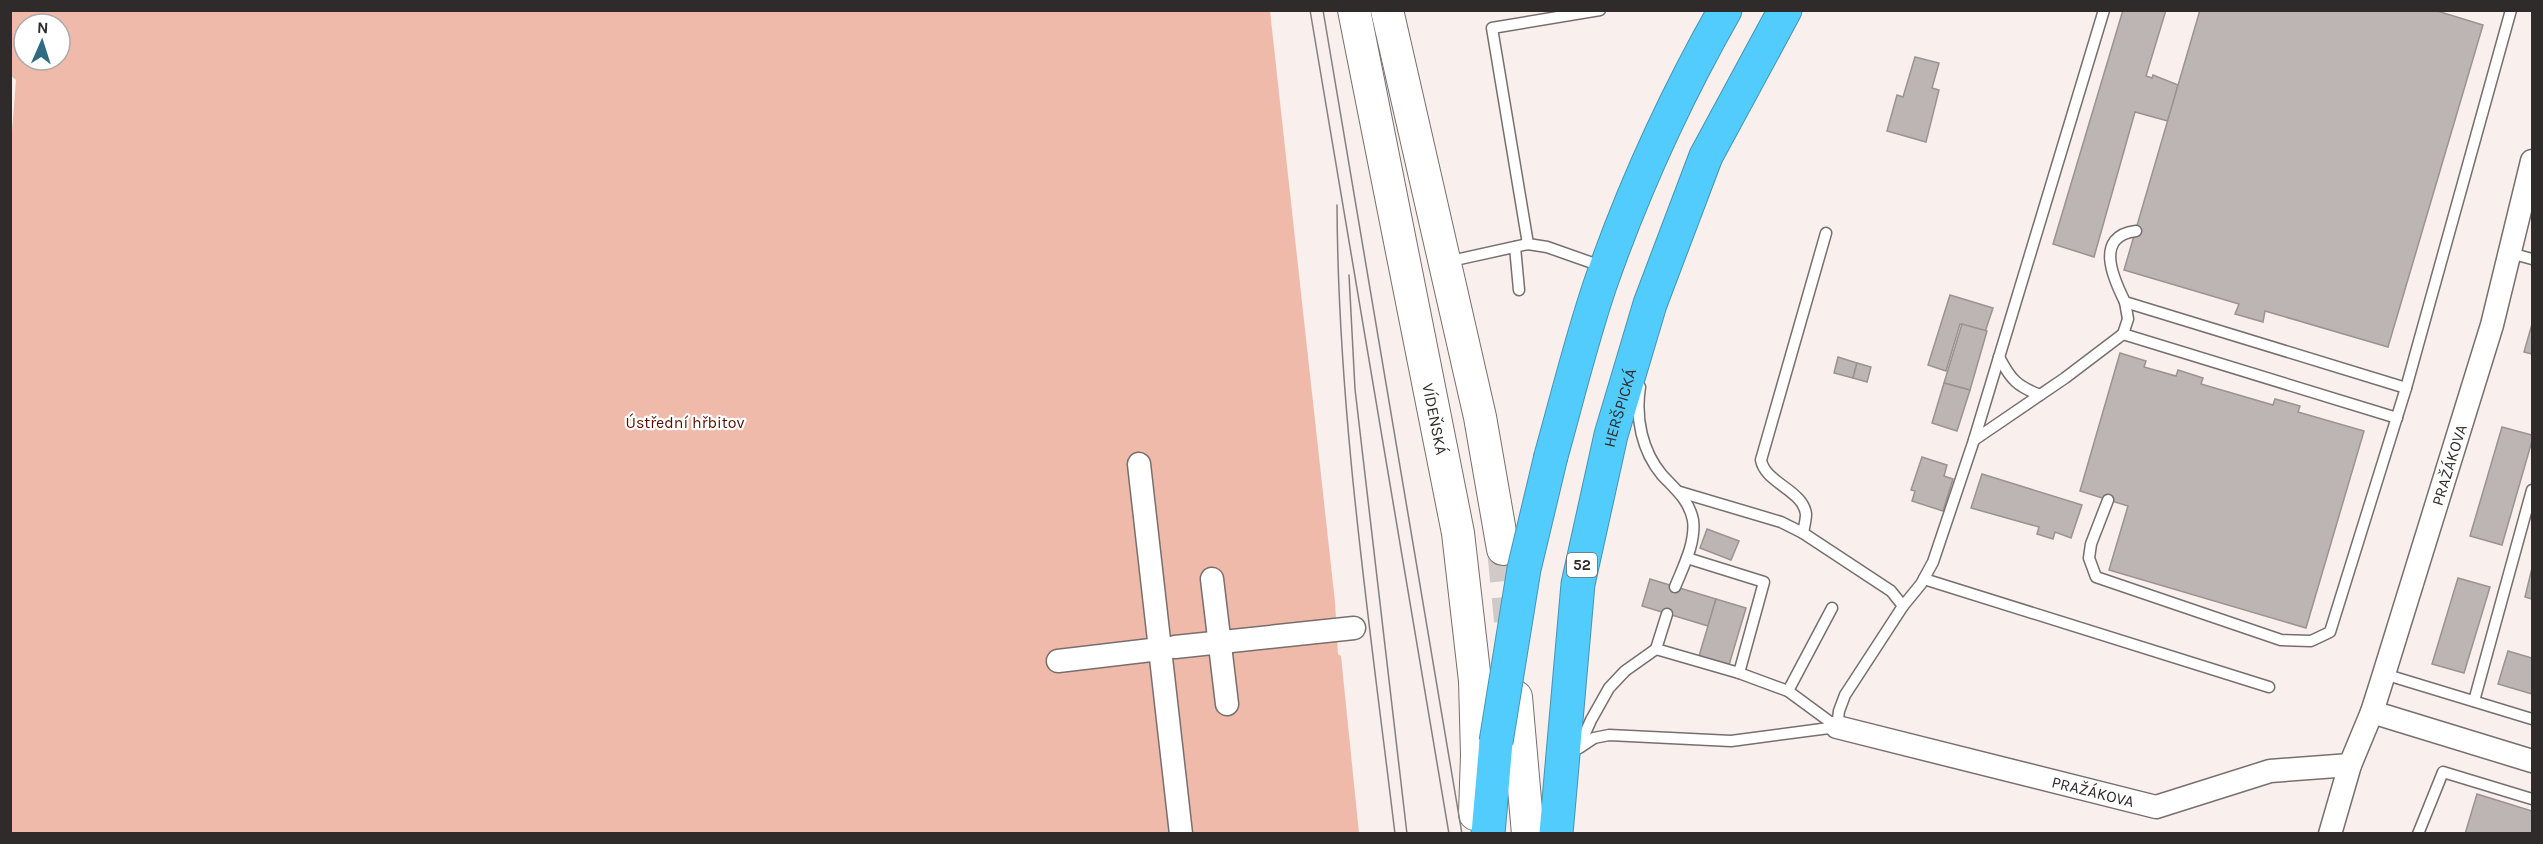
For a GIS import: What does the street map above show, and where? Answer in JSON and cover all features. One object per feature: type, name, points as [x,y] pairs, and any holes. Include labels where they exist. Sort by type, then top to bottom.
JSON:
[{"type":"highway","points":[[1488,834],[1496,742],[1522,581],[1551,456],[1607,268],[1659,135],[1693,66],[1725,10]]},
{"type":"highway","name":"HERŠPICKÁ","points":[[1556,834],[1578,584],[1611,435],[1650,304],[1706,156],[1785,10]]},
{"type":"main road","name":"VÍDEŇSKÁ","points":[[1354,10],[1458,533],[1476,681],[1475,834]]},
{"type":"main road","points":[[1387,10],[1480,417],[1503,549]]},
{"type":"main road","points":[[1516,697],[1528,834]]},
{"type":"street","name":"PRAŽÁKOVA","points":[[2330,834],[2350,765],[2372,712],[2492,324],[2532,161]]},
{"type":"street","points":[[1139,464],[1168,648],[1181,834]]},
{"type":"street","points":[[1212,579],[1227,704]]},
{"type":"street","points":[[1058,661],[1354,628]]},
{"type":"street","points":[[2372,712],[2532,761]]},
{"type":"street","name":"PRAŽÁKOVA","points":[[1837,727],[2156,807],[2270,771],[2350,765]]},
{"type":"lane","points":[[1528,244],[1492,28],[1600,10]]},
{"type":"lane","points":[[1837,727],[1839,711],[1845,696],[1903,606],[1924,579],[1933,562],[2000,357],[2104,10]]},
{"type":"lane","points":[[2108,500],[2091,544],[2089,558],[2096,577],[2281,640],[2311,641],[2330,632],[2406,388],[2509,11]]},
{"type":"lane","points":[[1974,440],[2123,334],[2128,319],[2126,302],[2112,275],[2110,258],[2112,244],[2119,235],[2136,231]]},
{"type":"lane","points":[[1803,533],[1806,515],[1804,509],[1764,468],[1761,460],[1826,233]]},
{"type":"lane","points":[[1443,263],[1528,244],[1547,247],[1607,268]]},
{"type":"lane","points":[[1515,247],[1519,290]]},
{"type":"lane","points":[[2510,253],[2532,259]]},
{"type":"lane","points":[[2126,302],[2406,388]]},
{"type":"lane","points":[[1650,304],[1650,349]]},
{"type":"lane","points":[[2123,334],[2397,418]]},
{"type":"lane","points":[[2000,357],[2008,374],[2021,387],[2040,395]]},
{"type":"lane","points":[[1642,378],[1638,409],[1642,436],[1653,463],[1680,492],[1689,507],[1693,520],[1693,534],[1687,558],[1675,587]]},
{"type":"lane","points":[[2474,701],[2532,490]]},
{"type":"lane","points":[[1680,492],[1759,514],[1803,533],[1891,591],[1903,606]]},
{"type":"lane","points":[[1687,558],[1764,582],[1738,673]]},
{"type":"lane","points":[[1924,579],[2269,687]]},
{"type":"lane","points":[[1788,691],[1832,608]]},
{"type":"lane","points":[[1576,762],[1579,748],[1591,720],[1609,688],[1625,671],[1656,649],[1667,614]]},
{"type":"lane","points":[[1656,649],[1738,673],[1788,691],[1837,727]]},
{"type":"lane","points":[[2384,674],[2532,719]]},
{"type":"lane","points":[[1579,748],[1594,738],[1609,735],[1731,741],[1837,727]]},
{"type":"lane","points":[[2418,834],[2443,772],[2532,799]]},
{"type":"green space","name":"Ústřední hřbitov","points":[[11,11],[1270,11],[1359,833],[11,833],[10,157],[16,80],[11,76]]},
{"type":"building","points":[[2123,10],[2166,10],[2146,76],[2152,78],[2153,75],[2178,85],[2168,121],[2135,112],[2094,257],[2053,244]]},
{"type":"building","points":[[2200,10],[2434,10],[2483,25],[2388,347],[2265,311],[2263,322],[2235,314],[2239,304],[2124,270]]},
{"type":"building","points":[[1915,57],[1939,63],[1932,88],[1939,90],[1926,142],[1887,131],[1897,95],[1903,97]]},
{"type":"building","points":[[1950,295],[1993,308],[1985,332],[1960,324],[1946,371],[1928,365]]},
{"type":"building","points":[[1962,324],[1987,331],[1970,390],[1944,383]]},
{"type":"building","points":[[2532,324],[2532,354],[2524,352]]},
{"type":"building","points":[[2120,353],[2146,361],[2144,367],[2176,376],[2178,370],[2203,378],[2201,384],[2273,405],[2275,399],[2300,406],[2298,412],[2364,431],[2306,628],[2109,570],[2128,506],[2080,491]]},
{"type":"building","points":[[1838,357],[1857,363],[1853,378],[1834,373]]},
{"type":"building","points":[[1857,363],[1871,367],[1867,382],[1853,378]]},
{"type":"building","points":[[1944,383],[1970,390],[1957,431],[1932,423]]},
{"type":"building","points":[[2502,427],[2532,435],[2532,441],[2502,545],[2470,536]]},
{"type":"building","points":[[1922,457],[1947,465],[1944,476],[1953,479],[1943,511],[1912,501],[1915,491],[1911,490]]},
{"type":"building","points":[[1982,474],[2082,505],[2071,538],[2055,532],[2053,539],[2037,534],[2039,527],[1971,508]]},
{"type":"building","points":[[1707,529],[1739,541],[1731,560],[1700,548]]},
{"type":"building","points":[[2532,568],[2532,599],[2525,597]]},
{"type":"building","points":[[2458,578],[2490,587],[2464,673],[2432,664]]},
{"type":"building","points":[[1650,579],[1716,599],[1708,626],[1642,606]]},
{"type":"building","points":[[1716,599],[1746,608],[1729,665],[1699,656]]},
{"type":"building","points":[[2508,651],[2532,658],[2532,694],[2498,684]]},
{"type":"building","points":[[2477,794],[2532,811],[2532,834],[2465,834]]},
{"type":"tunnel","points":[[1503,549],[1510,621]]},
{"type":"tram line","points":[[1310,10],[1449,834]]},
{"type":"tram line","points":[[1323,10],[1462,834]]},
{"type":"tram line","points":[[1337,205],[1339,284],[1349,442],[1395,834]]},
{"type":"tram line","points":[[1349,275],[1355,389],[1407,834]]}]
